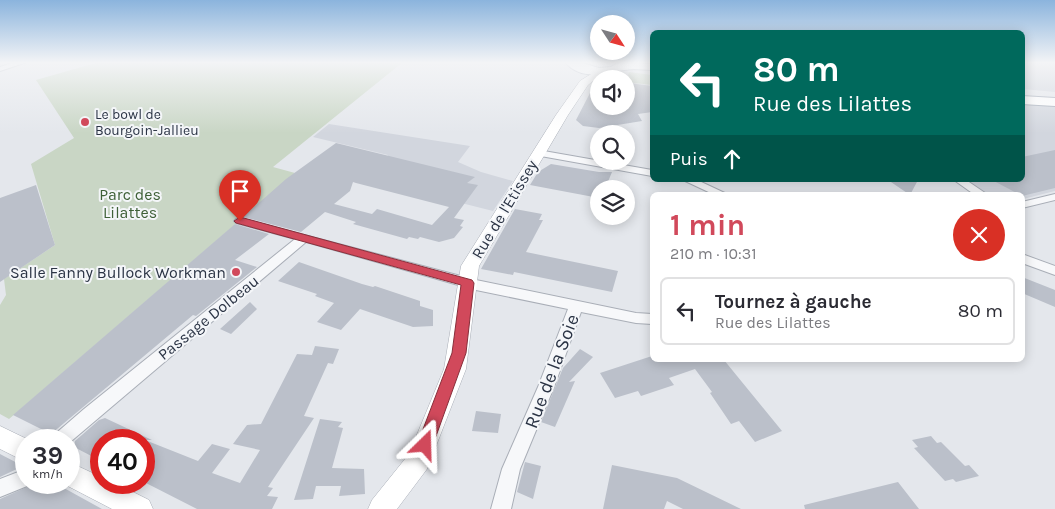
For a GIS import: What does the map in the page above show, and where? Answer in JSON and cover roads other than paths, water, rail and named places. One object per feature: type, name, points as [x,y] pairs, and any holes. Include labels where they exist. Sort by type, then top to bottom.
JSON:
[{"type":"main road","points":[[1025,94],[1055,97]]},
{"type":"main road","points":[[1025,100],[1055,102]]},
{"type":"street","name":"Rue de l'Etissey","points":[[382,509],[418,461],[445,397],[459,353],[470,266],[538,153],[571,86]]},
{"type":"street","points":[[538,153],[650,173]]},
{"type":"street","points":[[693,182],[717,192]]},
{"type":"street","points":[[962,182],[978,192]]},
{"type":"street","points":[[1025,204],[1055,197]]},
{"type":"street","points":[[240,221],[468,283],[576,306]]},
{"type":"street","name":"Passage Dolbeau","points":[[73,429],[185,335],[216,314],[304,238]]},
{"type":"street","points":[[1025,259],[1055,271]]},
{"type":"street","name":"Rue de la Soie","points":[[501,509],[511,469],[546,387],[576,306],[650,320]]},
{"type":"street","points":[[0,437],[15,445]]},
{"type":"street","points":[[80,479],[140,509]]},
{"type":"street","points":[[0,488],[15,482]]},
{"type":"place","name":"Le bowl de Bourgoin-Jallieu","points":[[85,122]]},
{"type":"place","name":"Salle Fanny Bullock Workman","points":[[236,272]]},
{"type":"park label","name":"Parc des Lilattes","points":[[130,203]]}]
